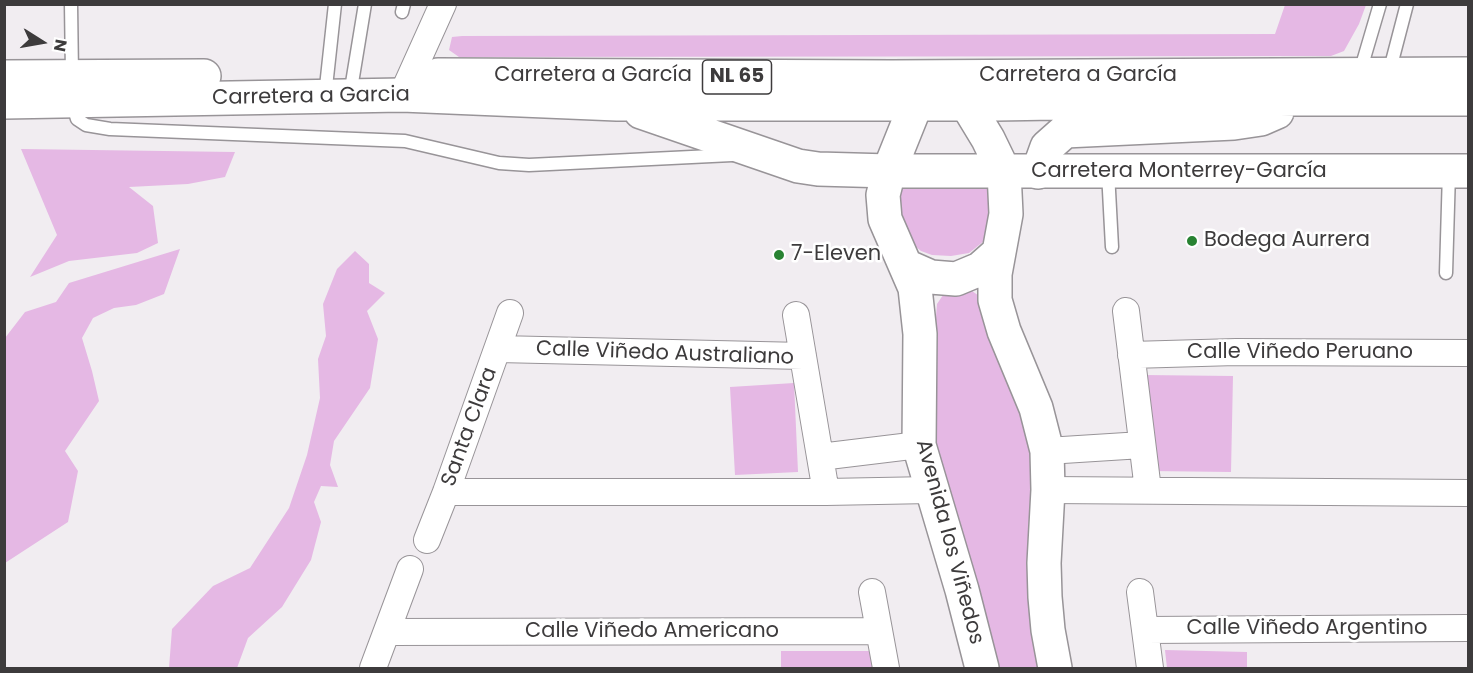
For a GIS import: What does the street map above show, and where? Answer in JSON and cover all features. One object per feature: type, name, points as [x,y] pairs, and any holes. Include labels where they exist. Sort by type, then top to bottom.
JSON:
[{"type":"main road","name":"Carretera a García","points":[[4,77],[71,89],[406,85],[939,90],[1295,99],[1468,74]]},
{"type":"main road","name":"Carretera a Garcia","points":[[406,85],[617,104]]},
{"type":"main road","name":"Carretera a García","points":[[617,104],[939,90],[1370,87],[1468,99]]},
{"type":"main road","name":"NL 65","points":[[4,102],[71,89]]},
{"type":"main road","name":"Avenida los Viñedos","points":[[939,90],[889,171],[883,195],[885,219],[915,288],[919,312],[919,445],[962,590],[982,669]]},
{"type":"main road","points":[[939,90],[988,139],[1004,172],[1006,214],[995,274],[995,300],[1004,331],[1036,408],[1047,451],[1045,597],[1055,669]]},
{"type":"main road","points":[[1038,172],[1047,147],[1065,131],[1234,123],[1269,116],[1295,99]]},
{"type":"main road","name":"Carretera Monterrey-García","points":[[617,104],[798,166],[818,169],[1004,172],[1459,171]]},
{"type":"main road","points":[[906,266],[931,277],[956,279],[980,270],[998,253]]},
{"type":"street","points":[[406,85],[443,4]]},
{"type":"street","points":[[1126,311],[1148,490]]},
{"type":"street","name":"Santa Clara","points":[[427,540],[510,313]]},
{"type":"street","points":[[796,315],[803,356]]},
{"type":"street","name":"Calle Viñedo Australiano","points":[[498,349],[803,356],[826,492]]},
{"type":"street","name":"Calle Viñedo Peruano","points":[[1131,355],[1236,352],[1468,353]]},
{"type":"street","points":[[820,457],[919,445]]},
{"type":"street","points":[[1047,451],[1142,445]]},
{"type":"street","points":[[446,492],[931,490]]},
{"type":"street","points":[[1048,490],[1468,493]]},
{"type":"street","points":[[373,669],[410,569]]},
{"type":"street","points":[[872,592],[885,669]]},
{"type":"street","points":[[1140,592],[1150,669]]},
{"type":"street","name":"Calle Viñedo Argentino","points":[[1146,630],[1468,628]]},
{"type":"street","name":"Calle Viñedo Americano","points":[[387,632],[879,632]]},
{"type":"lane","points":[[71,4],[71,89],[77,119],[86,125],[110,129],[405,141],[436,146],[499,164],[529,165],[759,153]]},
{"type":"lane","points":[[336,4],[339,86]]},
{"type":"lane","points":[[339,86],[365,4]]},
{"type":"lane","points":[[1370,87],[1380,4]]},
{"type":"lane","points":[[1370,87],[1407,4]]},
{"type":"lane","points":[[1446,273],[1459,171]]},
{"type":"lane","points":[[1108,172],[1112,248]]},
{"type":"shaded area","points":[[1285,5],[1366,5],[1359,24],[1344,51],[1331,56],[459,57],[449,50],[452,37],[462,36],[1275,34]]},
{"type":"shaded area","points":[[21,149],[235,152],[225,177],[188,184],[129,187],[153,206],[158,243],[137,253],[69,261],[30,277],[57,235]]},
{"type":"shaded area","points":[[998,186],[989,237],[969,253],[951,256],[932,255],[921,251],[904,237],[897,187]]},
{"type":"shaded area","points":[[180,249],[164,294],[136,305],[114,308],[93,318],[82,338],[99,401],[65,451],[78,471],[68,522],[5,563],[5,338],[25,312],[56,302],[69,283]]},
{"type":"shaded area","points":[[355,251],[369,264],[369,283],[385,293],[367,311],[378,339],[370,388],[334,441],[330,465],[338,487],[321,486],[314,502],[321,522],[311,560],[282,607],[248,638],[237,668],[169,668],[172,629],[213,586],[250,568],[289,508],[307,455],[320,398],[318,359],[326,336],[323,304],[337,269]]},
{"type":"shaded area","points":[[959,289],[972,291],[982,298],[1040,469],[1042,668],[993,668],[934,454],[932,366],[937,304],[945,292]]},
{"type":"shaded area","points":[[1144,375],[1233,376],[1231,472],[1150,471]]},
{"type":"shaded area","points":[[794,383],[798,472],[735,475],[730,387]]},
{"type":"shaded area","points":[[1165,650],[1247,652],[1247,668],[1167,668]]},
{"type":"shaded area","points":[[781,651],[876,651],[878,668],[781,668]]},
{"type":"place","name":"Bodega Aurrera","points":[[1192,241]]},
{"type":"place","name":"7-Eleven","points":[[779,255]]}]
